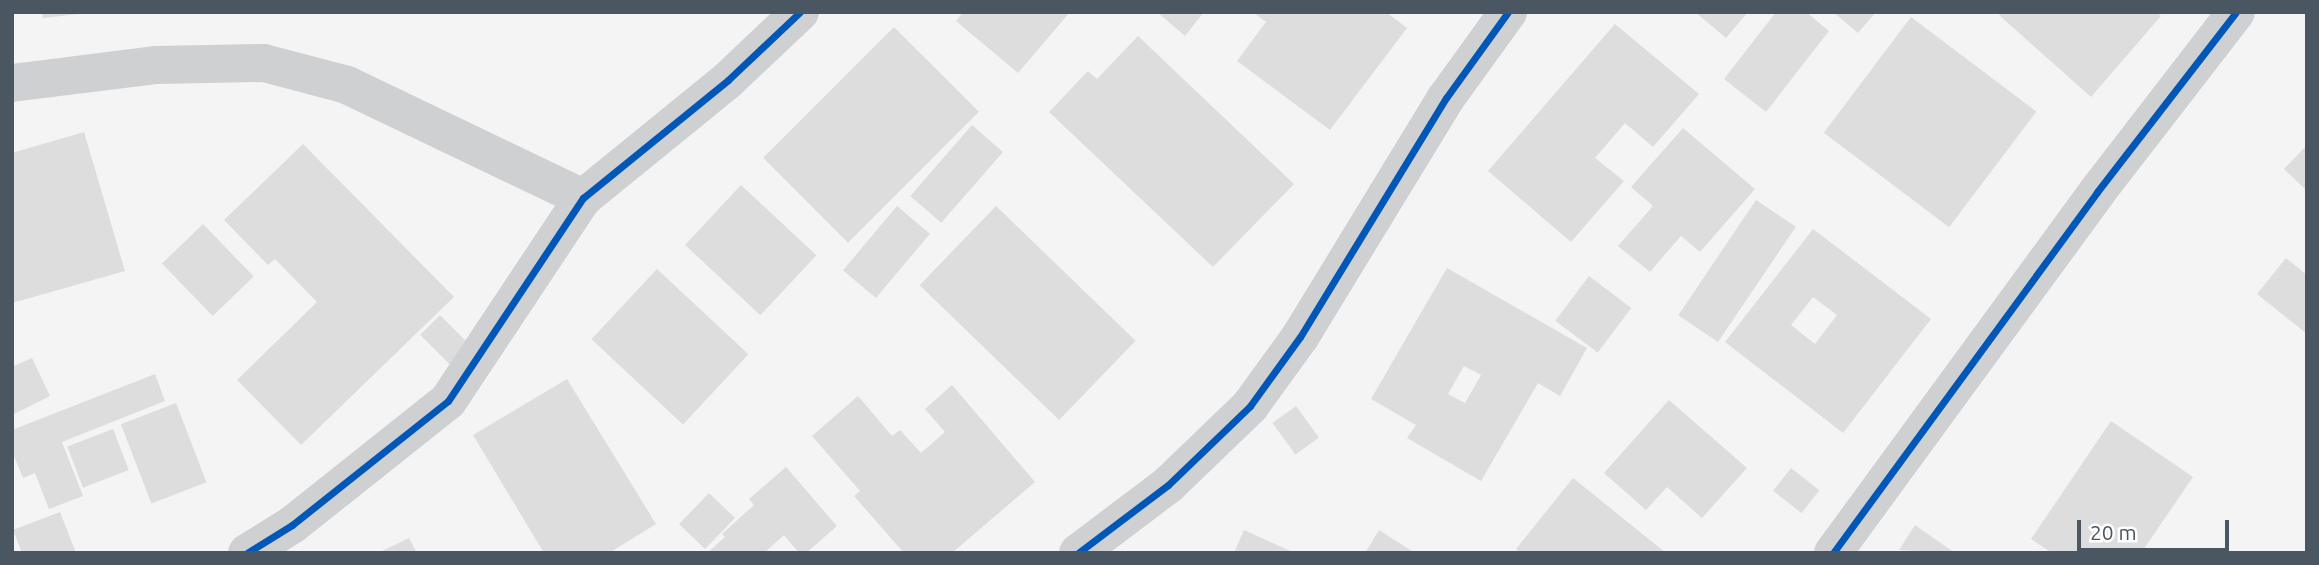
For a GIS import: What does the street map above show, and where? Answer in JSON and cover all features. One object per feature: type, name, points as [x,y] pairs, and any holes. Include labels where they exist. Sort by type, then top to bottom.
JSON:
[{"type":"street","points":[[247,553],[292,525],[448,401],[583,198],[728,80],[800,12]]},
{"type":"street","points":[[1079,553],[1168,485],[1250,406],[1308,325],[1446,98],[1508,12]]},
{"type":"street","points":[[1833,553],[2096,192],[2236,12]]},
{"type":"street","points":[[12,83],[157,65],[264,63],[347,85],[583,198]]},
{"type":"building","points":[[42,12],[78,12],[78,14],[43,18]]},
{"type":"building","points":[[963,12],[1070,12],[1018,73],[956,21]]},
{"type":"building","points":[[1157,12],[1204,12],[1185,36]]},
{"type":"building","points":[[1253,12],[1386,12],[1407,28],[1330,130],[1237,61],[1266,22]]},
{"type":"building","points":[[1695,12],[1748,12],[1726,38]]},
{"type":"building","points":[[1776,12],[1806,12],[1829,31],[1766,112],[1724,79]]},
{"type":"building","points":[[1833,12],[1876,12],[1858,33]]},
{"type":"building","points":[[2002,12],[2156,12],[2161,16],[2091,97],[1999,15]]},
{"type":"building","points":[[1911,17],[2036,111],[1949,227],[1824,133]]},
{"type":"building","points":[[1615,24],[1699,94],[1653,147],[1625,123],[1595,158],[1624,181],[1571,242],[1488,171]]},
{"type":"building","points":[[894,27],[979,112],[848,243],[763,158]]},
{"type":"building","points":[[1138,36],[1294,184],[1213,267],[1049,112],[1088,71],[1097,79]]},
{"type":"building","points":[[972,125],[1003,152],[941,223],[910,196]]},
{"type":"building","points":[[1683,128],[1755,189],[1700,252],[1681,236],[1650,272],[1618,246],[1653,206],[1631,187]]},
{"type":"building","points":[[84,132],[125,271],[12,303],[12,153]]},
{"type":"building","points":[[303,144],[454,297],[301,445],[237,380],[317,302],[275,259],[268,265],[224,220]]},
{"type":"building","points":[[2307,145],[2307,191],[2284,169]]},
{"type":"building","points":[[741,185],[816,255],[760,315],[685,245]]},
{"type":"building","points":[[1756,200],[1796,227],[1718,342],[1678,315]]},
{"type":"building","points":[[897,206],[930,234],[876,298],[843,270]]},
{"type":"building","points":[[996,206],[1136,341],[1059,420],[920,285]]},
{"type":"building","points":[[203,224],[254,277],[213,316],[162,264]]},
{"type":"building","points":[[1813,229],[1931,319],[1843,433],[1725,342]],"holes":[[[1813,297],[1837,315],[1815,344],[1791,325]]]},
{"type":"building","points":[[2286,258],[2307,275],[2307,334],[2257,294]]},
{"type":"building","points":[[1447,268],[1587,348],[1560,396],[1538,383],[1481,481],[1407,438],[1416,425],[1371,399]],"holes":[[[1464,366],[1481,375],[1465,403],[1448,394]]]},
{"type":"building","points":[[657,269],[748,354],[683,424],[592,339]]},
{"type":"building","points":[[1589,276],[1631,308],[1598,353],[1555,321]]},
{"type":"building","points":[[440,315],[470,345],[450,364],[420,335]]},
{"type":"building","points":[[32,358],[50,396],[12,415],[12,367]]},
{"type":"building","points":[[155,374],[165,401],[62,442],[83,496],[49,509],[35,473],[23,478],[12,451],[12,430]]},
{"type":"building","points":[[567,379],[656,524],[609,553],[544,553],[473,435]]},
{"type":"building","points":[[952,385],[1035,482],[952,553],[904,553],[854,496],[860,491],[812,436],[858,396],[892,436],[900,430],[921,453],[945,432],[925,409]]},
{"type":"building","points":[[1669,400],[1747,468],[1702,518],[1667,487],[1646,510],[1604,473]]},
{"type":"building","points":[[176,403],[206,482],[151,503],[121,424]]},
{"type":"building","points":[[1296,406],[1319,438],[1295,455],[1273,423]]},
{"type":"building","points":[[2111,421],[2193,477],[2141,553],[2052,553],[2031,539]]},
{"type":"building","points":[[113,429],[129,470],[83,488],[67,447]]},
{"type":"building","points":[[786,467],[837,526],[806,553],[799,553],[784,535],[764,553],[707,553],[725,537],[722,534],[754,505],[749,499]]},
{"type":"building","points":[[1791,468],[1819,490],[1802,513],[1773,491]]},
{"type":"building","points":[[1573,478],[1666,553],[1521,553],[1516,549]]},
{"type":"building","points":[[709,493],[735,518],[705,549],[679,524]]},
{"type":"building","points":[[60,512],[76,553],[22,553],[13,530]]},
{"type":"building","points":[[1915,525],[1955,553],[1899,550]]},
{"type":"building","points":[[1244,530],[1295,553],[1234,553]]},
{"type":"building","points":[[1379,530],[1415,553],[1365,553]]},
{"type":"building","points":[[409,538],[417,553],[378,553]]},
{"type":"cycle path","points":[[247,553],[292,525],[448,401],[583,198],[728,80],[800,12]]},
{"type":"cycle path","points":[[1078,553],[1168,485],[1250,406],[1300,337],[1446,98],[1508,12]]},
{"type":"cycle path","points":[[1833,553],[2097,192],[2236,12]]}]
